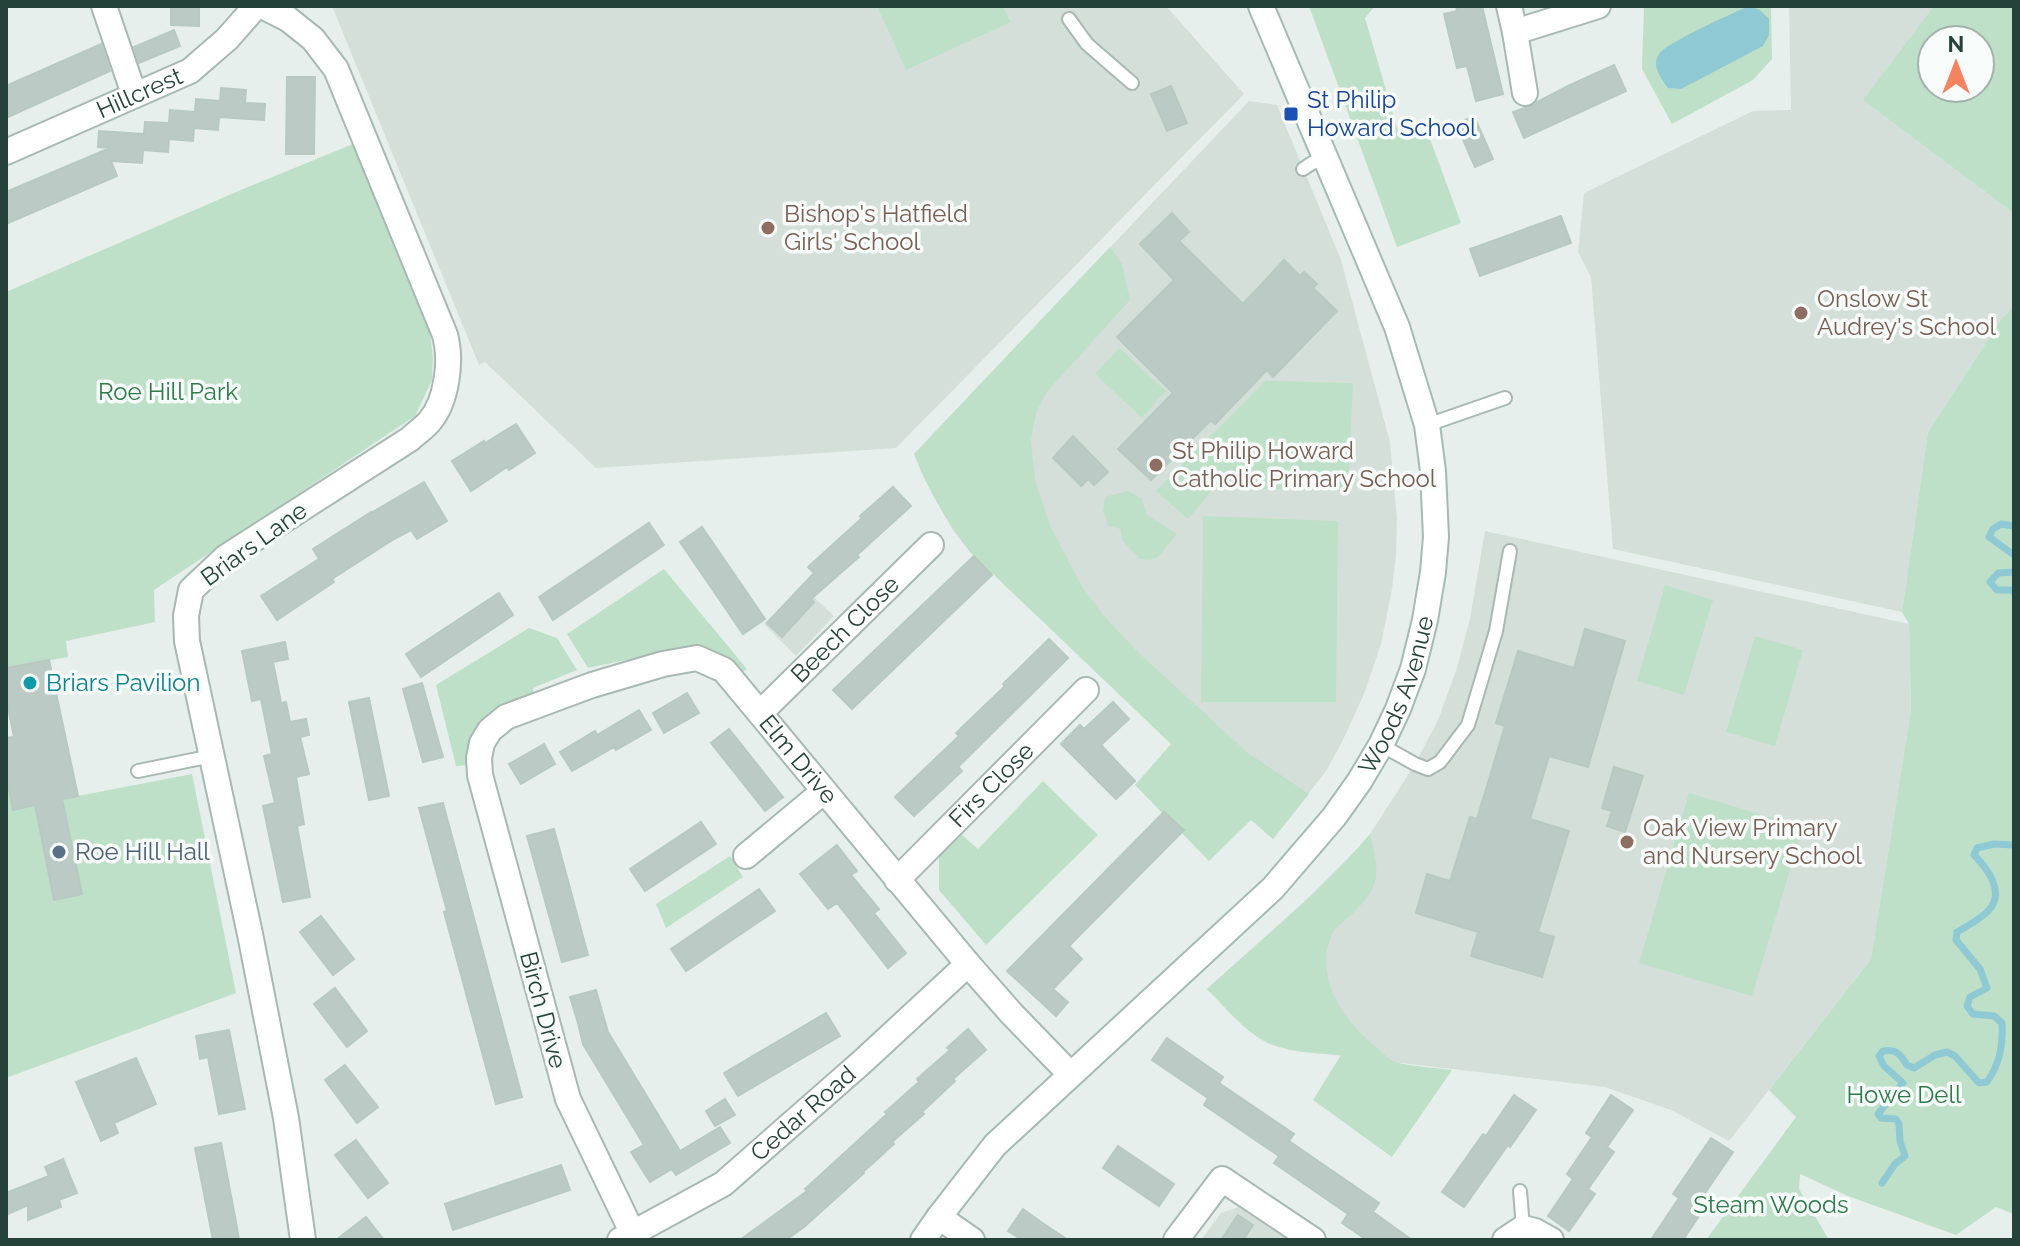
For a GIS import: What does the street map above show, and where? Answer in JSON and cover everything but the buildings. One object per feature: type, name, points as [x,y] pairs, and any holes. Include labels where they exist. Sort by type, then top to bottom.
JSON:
[{"type":"street","points":[[104,6],[134,94]]},
{"type":"street","name":"Hillcrest","points":[[6,152],[190,71],[227,39],[256,6]]},
{"type":"street","name":"Briars Lane","points":[[262,6],[288,19],[313,39],[336,69],[449,350],[443,394],[431,420],[410,439],[226,557],[191,590],[186,616],[187,641],[286,1118],[303,1240]]},
{"type":"street","name":"Woods Avenue","points":[[923,1240],[995,1145],[1273,888],[1334,817],[1381,745],[1413,669],[1425,620],[1436,537],[1436,504],[1427,425],[1397,327],[1261,6]]},
{"type":"street","points":[[1509,6],[1525,93]]},
{"type":"street","points":[[1515,32],[1598,6]]},
{"type":"street","name":"Beech Close","points":[[761,712],[931,545]]},
{"type":"street","name":"Elm Drive","points":[[480,775],[482,743],[490,730],[506,717],[592,685],[663,664],[697,658],[724,670],[968,964],[1070,1074]]},
{"type":"street","name":"Firs Close","points":[[897,880],[1086,690]]},
{"type":"street","name":"Birch Drive","points":[[480,775],[568,1099],[626,1237]]},
{"type":"street","points":[[746,856],[824,791]]},
{"type":"street","name":"Cedar Road","points":[[626,1237],[723,1184],[968,964]]},
{"type":"street","points":[[1176,1240],[1222,1179],[1313,1240]]},
{"type":"street","points":[[939,1217],[972,1240]]},
{"type":"street","points":[[1514,1234],[1535,1231],[1551,1240]]},
{"type":"lane","points":[[1069,19],[1087,44],[1132,83]]},
{"type":"lane","points":[[1303,169],[1326,158]]},
{"type":"lane","points":[[1427,425],[1505,398]]},
{"type":"lane","points":[[1381,745],[1428,769],[1440,762],[1468,725],[1496,631],[1510,551]]},
{"type":"lane","points":[[138,771],[212,756]]},
{"type":"lane","points":[[1514,1234],[1520,1191]]},
{"type":"shaded area","name":"Bishop's Hatfield Girls' School","points":[[332,6],[1166,6],[1244,94],[896,448],[596,468],[485,362],[479,365]]},
{"type":"shaded area","name":"Onslow St Audrey's School","points":[[1789,6],[2014,6],[2014,307],[2002,318],[1928,432],[1902,612],[1613,549],[1591,277],[1578,252],[1584,193],[1753,111],[1791,110]]},
{"type":"shaded area","name":"St Philip Howard Catholic Primary School","points":[[1249,101],[1277,105],[1341,260],[1390,442],[1397,520],[1392,589],[1381,644],[1364,694],[1326,771],[1273,839],[971,553],[939,506],[914,454]]},
{"type":"shaded area","name":"Oak View Primary and Nursery School","points":[[1485,531],[1909,624],[1911,710],[1871,959],[1729,1141],[1671,1110],[1605,1087],[1292,1050],[1269,1044],[1249,1030],[1207,989],[1357,849],[1415,764],[1438,720],[1456,671],[1470,619]]},
{"type":"shaded area","points":[[802,586],[834,616],[796,656],[764,624]]},
{"type":"shaded area","points":[[1239,1207],[1288,1240],[1201,1240],[1221,1213]]},
{"type":"green space","points":[[877,6],[1003,6],[1011,22],[906,70]]},
{"type":"green space","points":[[1309,6],[1375,6],[1365,18],[1398,131],[1429,136],[1461,223],[1397,247]]},
{"type":"green space","points":[[1644,6],[1771,6],[1772,59],[1753,80],[1672,124],[1642,69]]},
{"type":"green space","points":[[1934,6],[2014,6],[2014,213],[1863,100],[1916,30],[1916,104],[1996,104],[1996,24],[1920,24]]},
{"type":"green space","name":"Roe Hill Park","points":[[353,144],[430,332],[432,380],[415,416],[154,590],[155,622],[66,641],[68,657],[6,668],[6,292]]},
{"type":"green space","points":[[1110,247],[1122,264],[1130,300],[1046,393],[1036,413],[1031,441],[1035,480],[1050,525],[1081,585],[1103,615],[1139,653],[1248,753],[1309,794],[1273,839],[1251,820],[1209,861],[1135,785],[1171,744],[971,553],[939,505],[914,454]]},
{"type":"green space","name":"Howe Dell","points":[[2014,307],[2014,1214],[1996,1207],[1956,1235],[1848,1196],[1800,1174],[1799,1189],[1829,1240],[1706,1240],[1796,1117],[1769,1090],[1871,959],[1911,710],[1909,624],[1902,612],[1928,432],[2002,318]]},
{"type":"green space","points":[[1119,348],[1166,391],[1142,418],[1095,374]]},
{"type":"green space","points":[[1265,381],[1353,383],[1348,491],[1214,488],[1188,519],[1156,491]]},
{"type":"green space","points":[[1129,491],[1142,499],[1147,515],[1177,534],[1158,557],[1150,560],[1140,559],[1122,540],[1121,529],[1108,526],[1103,510],[1108,496]]},
{"type":"green space","points":[[1203,516],[1338,521],[1336,702],[1201,702]]},
{"type":"green space","points":[[664,569],[747,669],[740,674],[711,652],[683,648],[588,668],[567,634]]},
{"type":"green space","points":[[1665,585],[1713,600],[1684,695],[1637,681]]},
{"type":"green space","points":[[529,628],[557,638],[577,670],[533,688],[534,694],[512,701],[491,714],[469,765],[456,766],[436,685]]},
{"type":"green space","points":[[1755,636],[1803,650],[1775,746],[1726,732]]},
{"type":"green space","points":[[6,774],[13,809],[35,805],[55,900],[82,894],[62,799],[192,774],[236,993],[6,1078]]},
{"type":"green space","points":[[1043,781],[1098,835],[986,945],[939,890],[939,855],[962,835],[978,849]]},
{"type":"green space","points":[[1689,793],[1803,827],[1752,996],[1639,963]]},
{"type":"green space","points":[[1370,834],[1376,860],[1376,879],[1368,897],[1332,934],[1327,950],[1329,982],[1353,1025],[1388,1058],[1407,1065],[1452,1070],[1392,1157],[1313,1100],[1341,1055],[1288,1049],[1262,1040],[1207,989],[1312,895]]},
{"type":"green space","points":[[730,856],[743,877],[666,928],[656,904]]},
{"type":"water","points":[[1749,6],[1760,10],[1769,19],[1769,35],[1763,46],[1681,89],[1668,88],[1656,67],[1659,54],[1686,36]]},
{"type":"waterway","points":[[2014,526],[2001,524],[1993,529],[1989,537],[2014,555]]},
{"type":"waterway","points":[[2014,572],[1998,573],[1990,582],[1997,590],[2014,592]]},
{"type":"waterway","points":[[1882,1183],[1895,1164],[1905,1156],[1896,1119],[1881,1118],[1878,1114],[1903,1083],[1884,1066],[1879,1056],[1883,1051],[1898,1053],[1907,1065],[1914,1068],[1935,1055],[1947,1052],[1955,1056],[1979,1083],[1987,1082],[1998,1061],[2002,1023],[1994,1016],[1973,1014],[1967,1006],[1970,997],[1987,988],[1980,969],[1956,940],[1957,932],[1978,919],[1994,903],[1993,881],[1974,855],[1977,848],[1994,844],[2014,845]]},
{"type":"place","name":"St Philip Howard School","points":[[1291,114]]},
{"type":"place","name":"Bishop's Hatfield Girls' School","points":[[768,228]]},
{"type":"place","name":"Onslow St Audrey's School","points":[[1801,313]]},
{"type":"place","name":"St Philip Howard Catholic Primary School","points":[[1156,465]]},
{"type":"place","name":"Briars Pavilion","points":[[30,683]]},
{"type":"place","name":"Oak View Primary and Nursery School","points":[[1627,842]]},
{"type":"place","name":"Roe Hill Hall","points":[[59,852]]},
{"type":"park label","name":"Steam Woods","points":[[1771,1205]]}]
